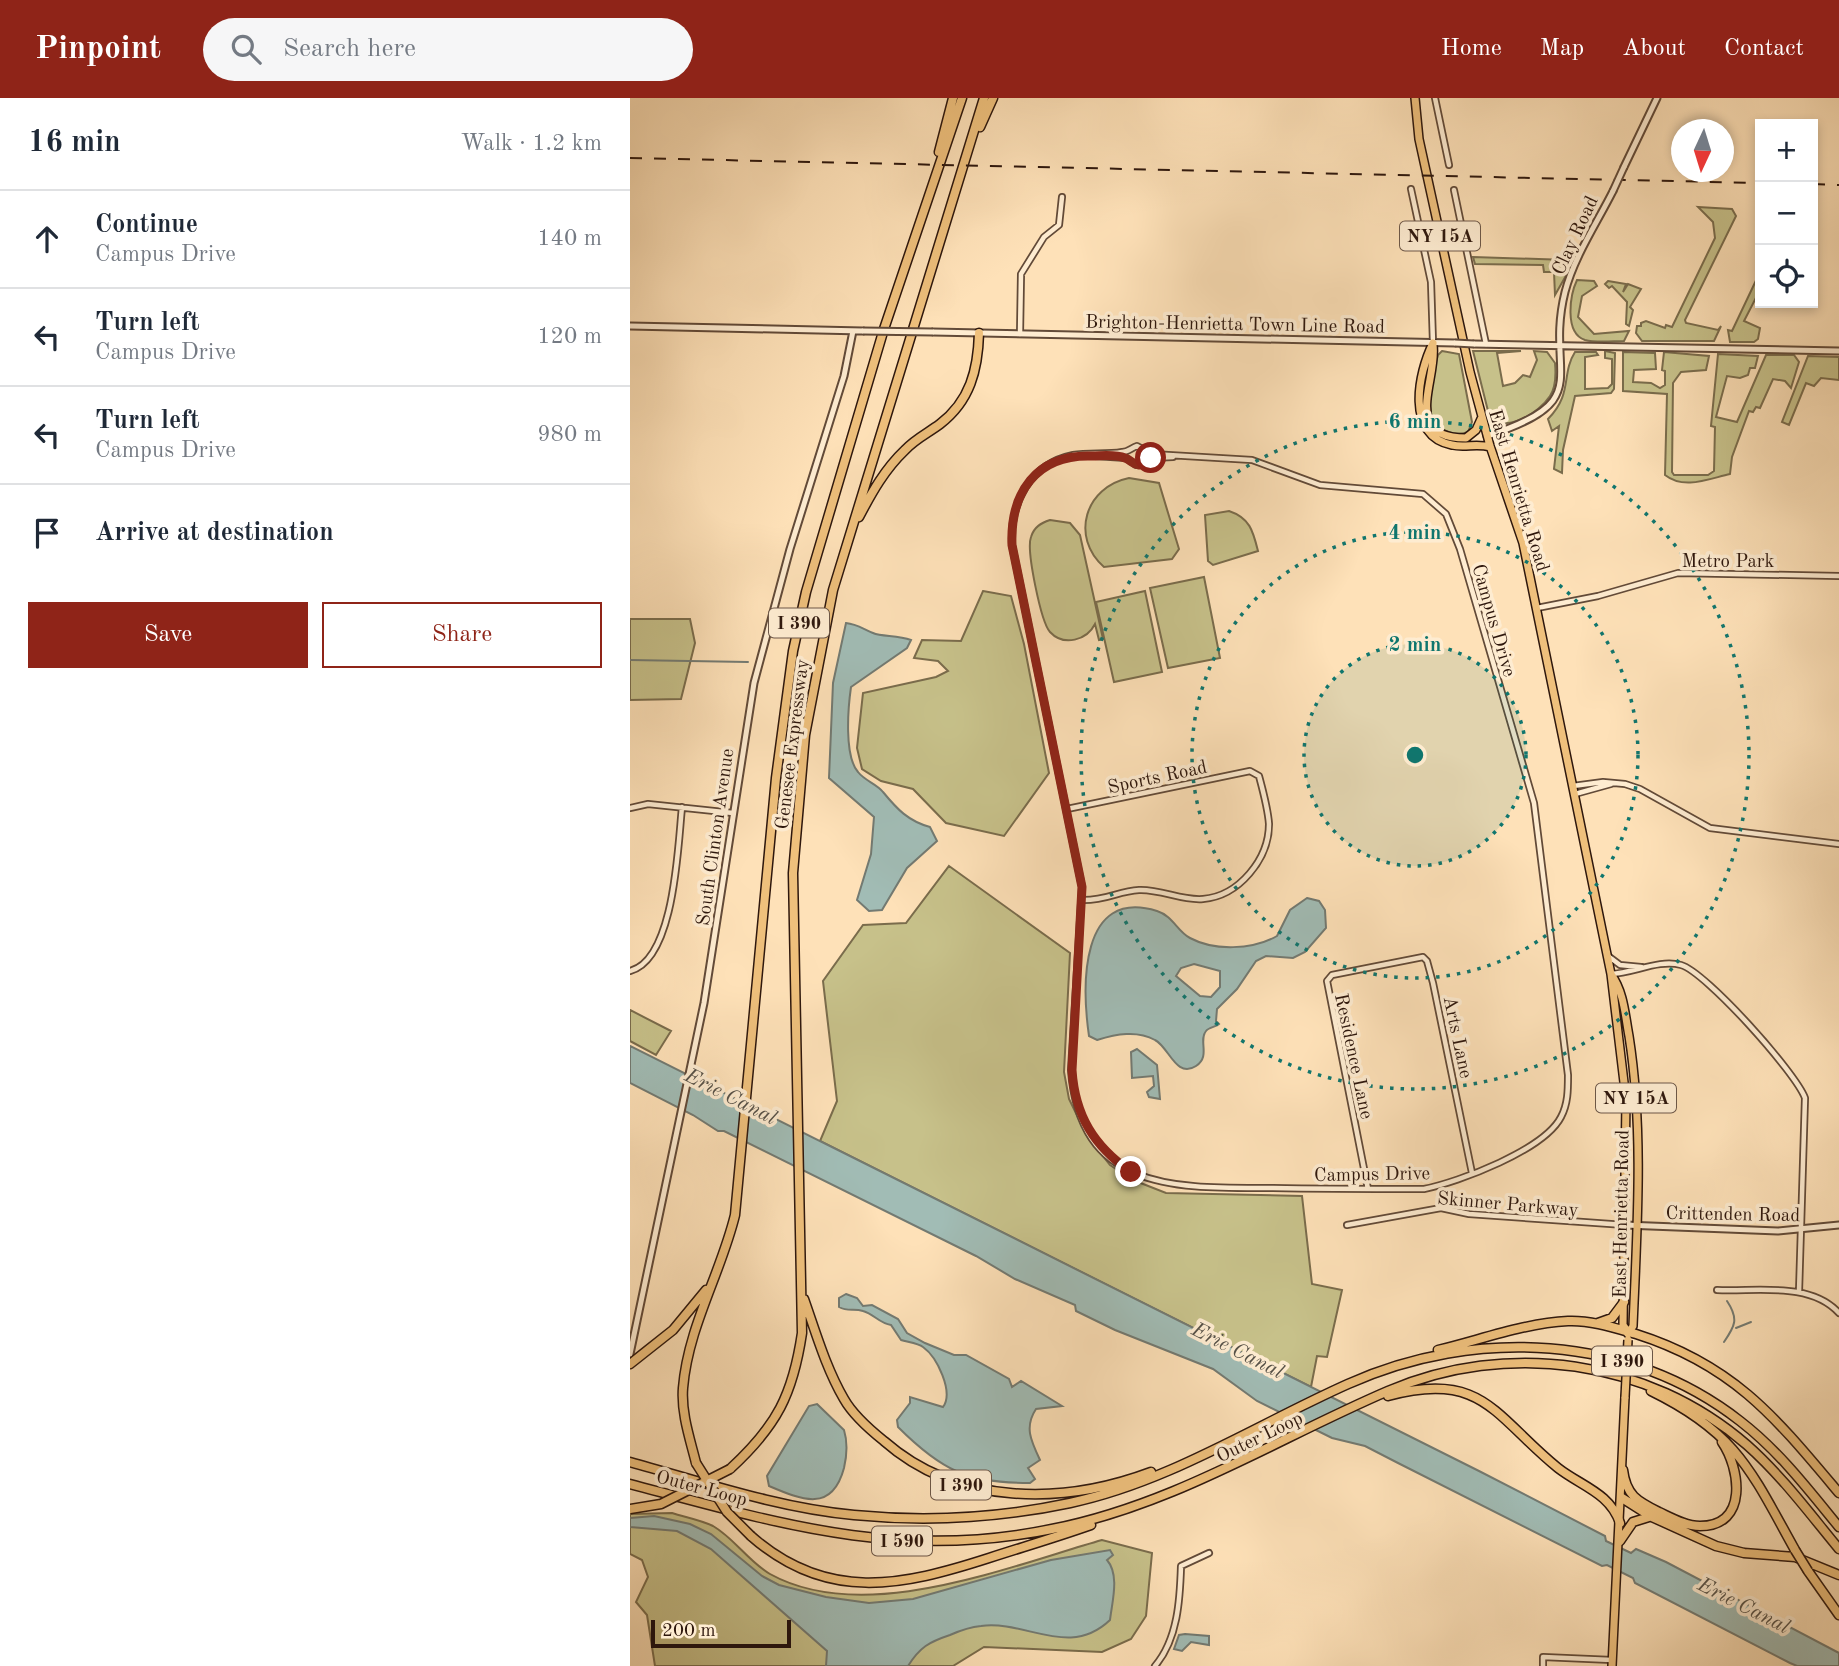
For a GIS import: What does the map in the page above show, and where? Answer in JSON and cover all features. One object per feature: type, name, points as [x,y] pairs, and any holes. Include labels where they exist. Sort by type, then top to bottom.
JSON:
[{"type":"highway","points":[[932,182],[953,98]]},
{"type":"highway","name":"Genesee Expressway","points":[[714,1279],[727,1248],[735,1215],[775,778],[793,652],[806,592],[883,332],[962,98]]},
{"type":"highway","name":"Genesee Expressway","points":[[630,1508],[661,1504],[730,1469],[769,1429],[793,1382],[802,1333],[802,1292],[793,873],[797,813],[818,657],[833,590],[984,98]]},
{"type":"highway","points":[[966,155],[993,98]]},
{"type":"highway","points":[[848,542],[887,470],[916,440],[952,414],[967,394],[976,370],[979,333]]},
{"type":"highway","points":[[630,1364],[691,1312],[714,1279]]},
{"type":"highway","name":"I 390","points":[[714,1279],[689,1354],[683,1388],[685,1418],[696,1463],[727,1512],[751,1536],[780,1558],[821,1576],[856,1583],[902,1582],[1047,1540],[1174,1494]]},
{"type":"highway","name":"I 390","points":[[802,1292],[827,1366],[845,1401],[865,1425],[890,1447],[919,1466],[952,1482],[986,1492],[1024,1495],[1064,1492],[1141,1476],[1216,1448]]},
{"type":"highway","points":[[1350,1383],[1430,1352],[1548,1324],[1609,1320],[1624,1302]]},
{"type":"highway","points":[[1587,1322],[1688,1354],[1745,1390],[1783,1425],[1839,1494]]},
{"type":"highway","name":"Outer Loop","points":[[630,1462],[761,1497],[851,1515],[968,1517],[1025,1512],[1074,1502],[1138,1483],[1350,1383],[1431,1357],[1499,1348],[1560,1349],[1627,1362],[1684,1385],[1742,1422],[1780,1457],[1839,1527]]},
{"type":"highway","name":"I 390","points":[[1377,1398],[1436,1374],[1478,1366],[1529,1363],[1572,1366],[1646,1384],[1713,1419],[1771,1468],[1839,1549]]},
{"type":"highway","points":[[1572,1366],[1629,1382],[1712,1427],[1738,1453],[1823,1597],[1839,1615]]},
{"type":"highway","points":[[1377,1398],[1407,1391],[1440,1388],[1482,1399],[1503,1414],[1561,1470],[1608,1500],[1624,1525],[1620,1541]]},
{"type":"highway","name":"Outer Loop","points":[[630,1484],[804,1529],[857,1538],[920,1542],[982,1540],[1035,1533],[1114,1514],[1174,1494],[1377,1398]]},
{"type":"highway","points":[[1623,1470],[1632,1498],[1670,1517],[1700,1526],[1723,1518],[1734,1505],[1738,1492],[1733,1460],[1717,1435],[1688,1412]]},
{"type":"highway","points":[[1622,1498],[1652,1517],[1727,1550],[1795,1557],[1839,1575]]},
{"type":"highway","points":[[1624,1525],[1652,1517]]},
{"type":"main road","name":"East Henrietta Road","points":[[1415,98],[1419,139],[1481,418],[1518,524],[1537,608],[1611,974],[1626,1099],[1623,1325],[1628,1336]]},
{"type":"main road","points":[[1433,343],[1435,356],[1425,401],[1431,423],[1438,431],[1466,438],[1476,430],[1481,418]]},
{"type":"main road","points":[[1433,343],[1427,355],[1418,401],[1423,422],[1438,440],[1451,445],[1480,444],[1490,447]]},
{"type":"main road","name":"East Henrietta Road","points":[[1611,974],[1619,985],[1633,1063],[1638,1135],[1633,1326],[1628,1336],[1625,1397],[1622,1498],[1624,1525]]},
{"type":"main road","points":[[1612,1663],[1620,1541]]},
{"type":"street","points":[[1435,98],[1449,165]]},
{"type":"street","name":"Clay Road","points":[[1487,436],[1531,420],[1551,405],[1561,382],[1562,314],[1570,277],[1657,98]]},
{"type":"street","points":[[1411,189],[1432,290],[1433,343]]},
{"type":"street","points":[[1454,190],[1486,344]]},
{"type":"street","points":[[1020,334],[1021,274],[1044,237],[1059,225],[1062,197]]},
{"type":"street","name":"Brighton-Henrietta Town Line Road","points":[[630,326],[1839,351]]},
{"type":"street","name":"South Clinton Avenue","points":[[630,1354],[692,1063],[762,649],[844,376],[853,331]]},
{"type":"street","points":[[1073,455],[1128,459],[1136,465],[1145,460],[1145,449],[1137,446],[1130,449],[1128,459]]},
{"type":"street","name":"Campus Drive","points":[[1130,449],[1073,455],[1057,460],[1032,479],[1017,503],[1011,522],[1012,545],[1082,887],[1072,1070],[1073,1094],[1089,1132],[1102,1149],[1131,1172],[1182,1187],[1424,1189],[1443,1185],[1472,1173],[1545,1138],[1564,1111],[1568,1075],[1534,803],[1452,526],[1438,504],[1423,494],[1320,485],[1252,460],[1152,454],[1145,449]]},
{"type":"street","name":"Campus Drive","points":[[1145,460],[1184,456]]},
{"type":"street","name":"Metro Park","points":[[1537,608],[1598,596],[1678,573],[1839,576]]},
{"type":"street","name":"Sports Road","points":[[1068,809],[1253,772],[1260,779],[1269,822],[1268,836],[1255,866],[1238,886],[1205,899],[1143,890],[1101,901],[1081,900]]},
{"type":"street","points":[[1574,790],[1612,783],[1636,787],[1718,830],[1839,844]]},
{"type":"street","points":[[630,808],[648,804],[733,813]]},
{"type":"street","points":[[630,971],[648,960],[667,916],[682,807]]},
{"type":"street","points":[[1607,955],[1629,967],[1649,967]]},
{"type":"street","name":"Arts Lane","points":[[1375,967],[1423,957],[1427,961],[1472,1173]]},
{"type":"street","points":[[1611,974],[1673,964],[1697,973],[1798,1082],[1805,1098],[1799,1292]]},
{"type":"street","name":"Residence Lane","points":[[1368,1189],[1326,986],[1332,975],[1375,967]]},
{"type":"street","name":"Skinner Parkway","points":[[1347,1225],[1441,1208],[1469,1214],[1625,1225]]},
{"type":"street","name":"Crittenden Road","points":[[1625,1225],[1801,1231],[1839,1225]]},
{"type":"street","points":[[1717,1290],[1799,1292],[1821,1297],[1839,1312]]},
{"type":"street","points":[[1155,1666],[1175,1623],[1181,1566],[1209,1553]]},
{"type":"street","points":[[1543,1666],[1543,1657],[1612,1663]]},
{"type":"shaded area","points":[[1698,207],[1732,209],[1736,216],[1685,320],[1686,323],[1718,330],[1721,326],[1714,341],[1642,341],[1636,333],[1637,326],[1641,326],[1641,323],[1646,321],[1665,328],[1666,325],[1672,327],[1715,238],[1713,222]]},
{"type":"shaded area","points":[[1473,257],[1568,260],[1572,265],[1555,295],[1554,272],[1544,272],[1543,265],[1475,264]]},
{"type":"shaded area","points":[[1577,280],[1594,281],[1597,286],[1582,296],[1578,317],[1594,334],[1629,331],[1624,341],[1589,341],[1578,336],[1570,313]]},
{"type":"shaded area","points":[[1608,281],[1626,284],[1623,292],[1628,284],[1641,289],[1630,307],[1633,310],[1629,326],[1626,324],[1627,302],[1612,286],[1609,288],[1605,284]]},
{"type":"shaded area","points":[[1755,283],[1755,300],[1744,321],[1760,328],[1758,339],[1754,342],[1730,342],[1728,330],[1732,331]]},
{"type":"shaded area","points":[[1442,351],[1459,354],[1472,422],[1465,433],[1454,434],[1437,425],[1428,408],[1430,386],[1438,355]]},
{"type":"shaded area","points":[[1473,351],[1521,351],[1497,353],[1503,386],[1515,383],[1523,375],[1530,377],[1537,360],[1534,351],[1547,352],[1555,363],[1552,392],[1545,403],[1530,415],[1512,422],[1495,421],[1489,415]]},
{"type":"shaded area","points":[[1605,351],[1615,353],[1614,389],[1611,393],[1575,396],[1563,450],[1562,473],[1554,469],[1559,426],[1552,431],[1548,419],[1561,401],[1568,368],[1575,352],[1596,352],[1598,355],[1585,357],[1585,389],[1608,388],[1612,384],[1612,359],[1605,358]]},
{"type":"shaded area","points":[[1623,352],[1655,353],[1656,369],[1634,370],[1633,382],[1651,383],[1660,388],[1665,385],[1665,371],[1662,370],[1664,352],[1709,356],[1706,370],[1681,372],[1673,383],[1674,475],[1708,475],[1714,471],[1715,427],[1711,426],[1718,354],[1758,356],[1755,368],[1750,368],[1748,375],[1740,378],[1727,376],[1716,417],[1737,422],[1766,355],[1794,355],[1799,362],[1791,388],[1785,381],[1773,379],[1760,408],[1749,411],[1732,457],[1730,474],[1688,483],[1665,475],[1667,394],[1623,391]]},
{"type":"shaded area","points":[[1808,356],[1839,357],[1839,380],[1821,378],[1814,386],[1806,383],[1789,425],[1782,422]]},
{"type":"shaded area","points":[[1129,478],[1159,483],[1179,549],[1172,559],[1104,567],[1087,542],[1087,515],[1102,491]]},
{"type":"shaded area","points":[[1229,511],[1246,521],[1258,551],[1213,565],[1208,561],[1205,515]]},
{"type":"shaded area","points":[[1050,520],[1070,523],[1080,535],[1103,639],[1099,640],[1095,624],[1087,634],[1075,640],[1056,637],[1046,626],[1035,586],[1030,544],[1036,528]]},
{"type":"shaded area","points":[[1204,577],[1220,658],[1168,668],[1150,588]]},
{"type":"shaded area","points":[[983,591],[1011,596],[1024,644],[1049,773],[1004,836],[946,823],[913,789],[881,781],[862,769],[857,748],[863,693],[936,677],[948,671],[938,661],[914,658],[922,640],[961,641]]},
{"type":"shaded area","points":[[1145,591],[1162,672],[1114,682],[1096,602]]},
{"type":"shaded area","points":[[630,619],[690,619],[695,643],[681,699],[630,700]]},
{"type":"shaded area","points":[[949,866],[1070,953],[1064,1072],[1069,1099],[1087,1136],[1110,1165],[1133,1180],[1166,1193],[1302,1196],[1312,1284],[1342,1290],[1327,1357],[1317,1356],[1311,1387],[820,1141],[837,1101],[823,981],[863,925],[906,923]]},
{"type":"shaded area","points":[[630,1010],[671,1031],[656,1055],[630,1041]]},
{"type":"shaded area","points":[[672,1513],[713,1526],[770,1574],[807,1589],[848,1594],[891,1593],[936,1587],[1102,1540],[1152,1553],[1146,1616],[1131,1639],[1102,1652],[984,1647],[953,1666],[655,1666],[647,1615],[636,1602],[648,1577],[642,1560],[630,1554],[630,1514]]},
{"type":"water","points":[[846,623],[877,634],[911,640],[907,648],[851,687],[849,744],[858,772],[880,789],[904,814],[930,827],[937,841],[907,868],[882,910],[869,911],[857,900],[871,854],[874,817],[829,778],[833,683]]},
{"type":"water","points":[[1307,898],[1319,901],[1325,910],[1326,928],[1305,952],[1293,958],[1266,956],[1256,961],[1237,989],[1217,1009],[1216,1021],[1219,1024],[1206,1031],[1203,1058],[1196,1066],[1183,1068],[1155,1040],[1141,1035],[1126,1034],[1097,1040],[1089,1036],[1086,992],[1091,946],[1099,927],[1112,914],[1131,907],[1157,911],[1167,916],[1190,938],[1210,945],[1233,947],[1256,944],[1277,936],[1290,910]],"holes":[[[1194,964],[1220,971],[1220,987],[1211,997],[1200,996],[1176,976],[1181,968]]]},
{"type":"water","name":"Erie Canal","points":[[630,1046],[1479,1471],[1605,1536],[1606,1541],[1631,1553],[1636,1549],[1666,1562],[1839,1653],[1839,1666],[1797,1666],[1790,1663],[1635,1583],[1633,1578],[1607,1565],[1602,1566],[1365,1446],[1332,1438],[1257,1401],[1213,1369],[1115,1330],[1076,1311],[1075,1305],[1015,1279],[976,1256],[724,1131],[718,1131],[630,1083]]},
{"type":"water","points":[[1137,1049],[1157,1065],[1160,1099],[1149,1097],[1147,1092],[1154,1086],[1153,1076],[1132,1078],[1131,1052]]},
{"type":"water","points":[[846,1294],[857,1298],[863,1306],[872,1305],[898,1319],[907,1333],[925,1343],[954,1355],[966,1355],[1009,1379],[1012,1387],[1021,1381],[1062,1406],[1036,1409],[1032,1416],[1030,1434],[1040,1460],[1028,1468],[1035,1479],[1030,1483],[1008,1482],[957,1472],[928,1454],[898,1427],[897,1420],[910,1403],[910,1397],[943,1407],[946,1393],[942,1375],[934,1358],[923,1347],[901,1340],[891,1325],[863,1311],[839,1307],[839,1298]]},
{"type":"water","points":[[817,1404],[844,1430],[847,1444],[839,1482],[832,1492],[814,1499],[769,1486],[767,1476],[809,1406]]},
{"type":"water","points":[[654,1516],[690,1524],[711,1534],[762,1576],[779,1585],[826,1597],[869,1603],[913,1599],[1051,1560],[1110,1550],[1113,1555],[1107,1560],[1114,1581],[1110,1620],[1095,1631],[1079,1637],[1047,1635],[998,1626],[977,1627],[931,1643],[917,1654],[908,1666],[826,1666],[827,1651],[711,1549],[677,1531],[630,1527],[630,1518]]},
{"type":"water","points":[[1179,1635],[1209,1636],[1209,1645],[1191,1642],[1182,1651],[1174,1649]]},
{"type":"waterway","points":[[630,660],[748,662]]},
{"type":"waterway","points":[[1724,1342],[1734,1322],[1727,1301]]},
{"type":"waterway","points":[[1736,1328],[1751,1322]]},
{"type":"railway","points":[[630,158],[1755,183]]},
{"type":"railway","points":[[1818,184],[1839,185]]},
{"type":"route","points":[[1131,1172],[1102,1149],[1089,1132],[1073,1094],[1082,887],[1012,545],[1011,522],[1026,486],[1039,472],[1057,460],[1073,455],[1115,456],[1139,465],[1151,458]]}]
